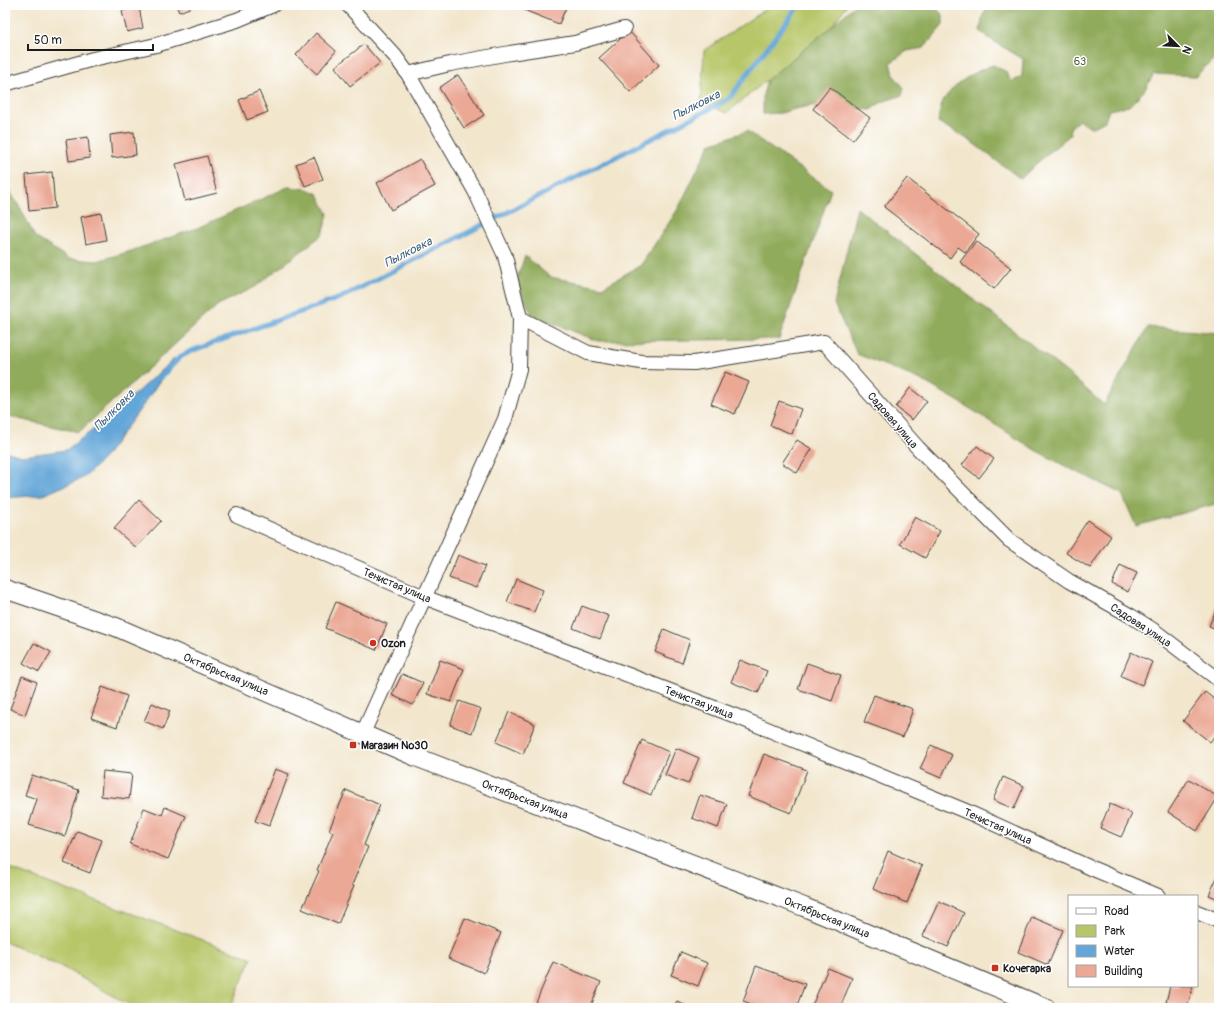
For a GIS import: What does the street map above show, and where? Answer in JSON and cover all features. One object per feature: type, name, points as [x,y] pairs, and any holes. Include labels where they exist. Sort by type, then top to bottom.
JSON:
[{"type":"street","points":[[5,84],[93,59],[156,45],[236,20],[273,5]]},
{"type":"street","points":[[348,5],[395,56],[408,74],[475,191],[505,256],[520,318],[519,369],[505,419],[363,733]]},
{"type":"street","points":[[408,74],[450,64],[575,43],[624,29]]},
{"type":"street","name":"Садовая улица","points":[[520,318],[588,353],[641,362],[694,363],[824,342],[918,448],[1009,540],[1069,581],[1156,632],[1219,680]]},
{"type":"street","name":"Тенистая улица","points":[[237,514],[424,597],[733,714],[968,812],[1091,868],[1156,895]]},
{"type":"street","name":"Октябрьская улица","points":[[5,588],[116,627],[416,757],[804,907],[1046,1008]]},
{"type":"street","points":[[1198,912],[1219,921]]},
{"type":"green space","points":[[771,5],[847,5],[832,26],[727,113],[701,103],[704,51]]},
{"type":"green space","points":[[855,5],[933,5],[943,15],[943,25],[924,48],[907,51],[890,63],[894,76],[904,88],[902,96],[882,102],[871,110],[821,104],[781,113],[763,114],[763,95],[767,80]]},
{"type":"green space","name":"63","points":[[989,5],[1219,5],[1219,54],[1196,76],[1154,74],[1144,91],[1129,106],[1109,110],[1105,121],[1092,128],[1079,120],[1070,128],[1071,134],[1021,179],[969,140],[938,122],[942,103],[947,95],[958,84],[979,71],[993,65],[1005,71],[1012,82],[1022,76],[1023,59],[993,41],[980,31],[983,15]]},
{"type":"green space","points":[[747,131],[831,190],[779,339],[598,341],[532,315],[516,281],[525,256],[550,277],[603,287],[641,265],[678,209],[710,144]]},
{"type":"green space","points":[[5,186],[17,202],[35,237],[69,259],[97,261],[128,252],[197,228],[288,187],[307,189],[318,194],[328,214],[322,235],[255,287],[218,305],[79,432],[5,416]]},
{"type":"green space","points":[[857,208],[1070,375],[1104,405],[1148,327],[1219,333],[1219,503],[1136,526],[1122,494],[1035,450],[958,401],[921,380],[857,354],[834,304]]},
{"type":"green space","points":[[5,867],[252,958],[230,1008],[135,1008],[62,967],[5,942]]},
{"type":"water","points":[[175,358],[144,404],[104,458],[85,477],[43,495],[5,498],[5,451],[22,456],[66,450],[101,424]]},
{"type":"building","points":[[176,5],[197,5],[179,12]]},
{"type":"building","points":[[526,5],[567,5],[559,24],[524,10]]},
{"type":"building","points":[[139,7],[143,28],[127,32],[122,11]]},
{"type":"building","points":[[629,31],[659,65],[630,92],[599,58]]},
{"type":"building","points":[[316,33],[336,51],[317,74],[296,55]]},
{"type":"building","points":[[364,44],[380,63],[350,86],[335,67]]},
{"type":"building","points":[[458,75],[484,115],[464,128],[439,88]]},
{"type":"building","points":[[830,87],[870,118],[853,140],[813,109]]},
{"type":"building","points":[[259,91],[268,112],[247,120],[239,100]]},
{"type":"building","points":[[134,132],[136,155],[112,158],[110,135]]},
{"type":"building","points":[[88,137],[90,158],[69,161],[66,140]]},
{"type":"building","points":[[207,156],[217,193],[185,201],[176,164]]},
{"type":"building","points":[[314,157],[323,179],[305,186],[296,164]]},
{"type":"building","points":[[420,159],[435,186],[391,210],[377,183]]},
{"type":"building","points":[[52,172],[55,208],[29,211],[26,175]]},
{"type":"building","points":[[907,178],[979,234],[965,252],[958,247],[950,258],[884,207]]},
{"type":"building","points":[[101,213],[106,240],[86,244],[81,217]]},
{"type":"building","points":[[976,241],[1011,268],[994,289],[960,262]]},
{"type":"building","points":[[725,372],[749,382],[735,414],[711,404]]},
{"type":"building","points":[[910,388],[927,401],[912,420],[896,407]]},
{"type":"building","points":[[779,401],[801,409],[792,434],[770,425]]},
{"type":"building","points":[[797,440],[812,449],[797,473],[782,463]]},
{"type":"building","points":[[977,446],[994,459],[979,478],[962,465]]},
{"type":"building","points":[[139,500],[161,521],[136,548],[114,528]]},
{"type":"building","points":[[915,517],[940,531],[925,558],[900,544]]},
{"type":"building","points":[[1088,520],[1111,536],[1090,568],[1066,553]]},
{"type":"building","points":[[458,555],[485,566],[476,588],[449,578]]},
{"type":"building","points":[[1120,565],[1137,573],[1128,592],[1112,584]]},
{"type":"building","points":[[516,579],[543,590],[534,612],[507,602]]},
{"type":"building","points":[[336,602],[387,624],[376,650],[325,628]]},
{"type":"building","points":[[1219,603],[1219,630],[1209,626]]},
{"type":"building","points":[[582,606],[609,616],[600,639],[573,628]]},
{"type":"building","points":[[664,629],[690,640],[682,663],[655,652]]},
{"type":"building","points":[[34,643],[51,652],[39,672],[23,663]]},
{"type":"building","points":[[1131,652],[1152,662],[1142,685],[1121,676]]},
{"type":"building","points":[[440,660],[464,669],[451,702],[427,694]]},
{"type":"building","points":[[740,660],[767,671],[758,693],[731,682]]},
{"type":"building","points":[[807,663],[841,675],[832,701],[798,689]]},
{"type":"building","points":[[402,674],[423,683],[413,705],[392,695]]},
{"type":"building","points":[[22,676],[37,682],[25,715],[10,709]]},
{"type":"building","points":[[102,687],[127,696],[117,727],[91,718]]},
{"type":"building","points":[[1205,692],[1219,703],[1219,730],[1210,742],[1183,721]]},
{"type":"building","points":[[874,695],[913,709],[903,737],[864,722]]},
{"type":"building","points":[[459,701],[481,709],[472,733],[450,725]]},
{"type":"building","points":[[152,703],[170,711],[163,729],[144,721]]},
{"type":"building","points":[[509,712],[535,724],[523,754],[496,742]]},
{"type":"building","points":[[642,740],[669,752],[651,795],[624,783]]},
{"type":"building","points":[[931,745],[952,755],[941,778],[920,769]]},
{"type":"building","points":[[676,748],[699,758],[688,784],[665,775]]},
{"type":"building","points":[[764,754],[807,770],[791,813],[748,796]]},
{"type":"building","points":[[275,769],[289,774],[269,826],[255,821]]},
{"type":"building","points":[[103,771],[132,774],[129,799],[101,796]]},
{"type":"building","points":[[32,775],[79,790],[65,836],[29,825],[37,799],[25,795]]},
{"type":"building","points":[[1003,777],[1024,786],[1014,809],[993,800]]},
{"type":"building","points":[[1189,779],[1218,797],[1197,831],[1168,812]]},
{"type":"building","points":[[346,790],[380,805],[364,845],[368,847],[338,924],[302,909],[319,871],[317,870],[333,832],[329,830]]},
{"type":"building","points":[[700,795],[727,804],[718,828],[692,818]]},
{"type":"building","points":[[1110,804],[1132,814],[1121,837],[1100,828]]},
{"type":"building","points":[[165,807],[186,816],[168,859],[130,844],[144,808],[162,815]]},
{"type":"building","points":[[77,831],[102,840],[90,873],[64,863]]},
{"type":"building","points":[[888,851],[922,866],[907,903],[873,889]]},
{"type":"building","points":[[1219,873],[1219,899],[1209,895]]},
{"type":"building","points":[[939,901],[964,913],[948,947],[923,936]]},
{"type":"building","points":[[1032,917],[1063,930],[1048,965],[1018,952]]},
{"type":"building","points":[[465,918],[501,933],[484,973],[448,958]]},
{"type":"building","points":[[681,952],[707,963],[698,986],[671,975]]},
{"type":"building","points":[[553,962],[601,982],[590,1008],[543,1008],[535,1005]]},
{"type":"building","points":[[756,966],[805,984],[796,1008],[763,1008],[743,1001]]},
{"type":"building","points":[[828,968],[852,978],[840,1008],[811,1008]]},
{"type":"building","points":[[1170,987],[1193,987],[1187,1008],[1166,1002]]},
{"type":"building","points":[[677,1001],[691,1008],[673,1008]]},
{"type":"waterway","name":"Пылковка","points":[[161,377],[180,357],[191,351],[340,298],[729,99],[799,5]]},
{"type":"place","name":"Ozon","points":[[373,643]]},
{"type":"place","name":"Магазин №30","points":[[353,745]]},
{"type":"place","name":"Кочегарка","points":[[995,968]]}]
